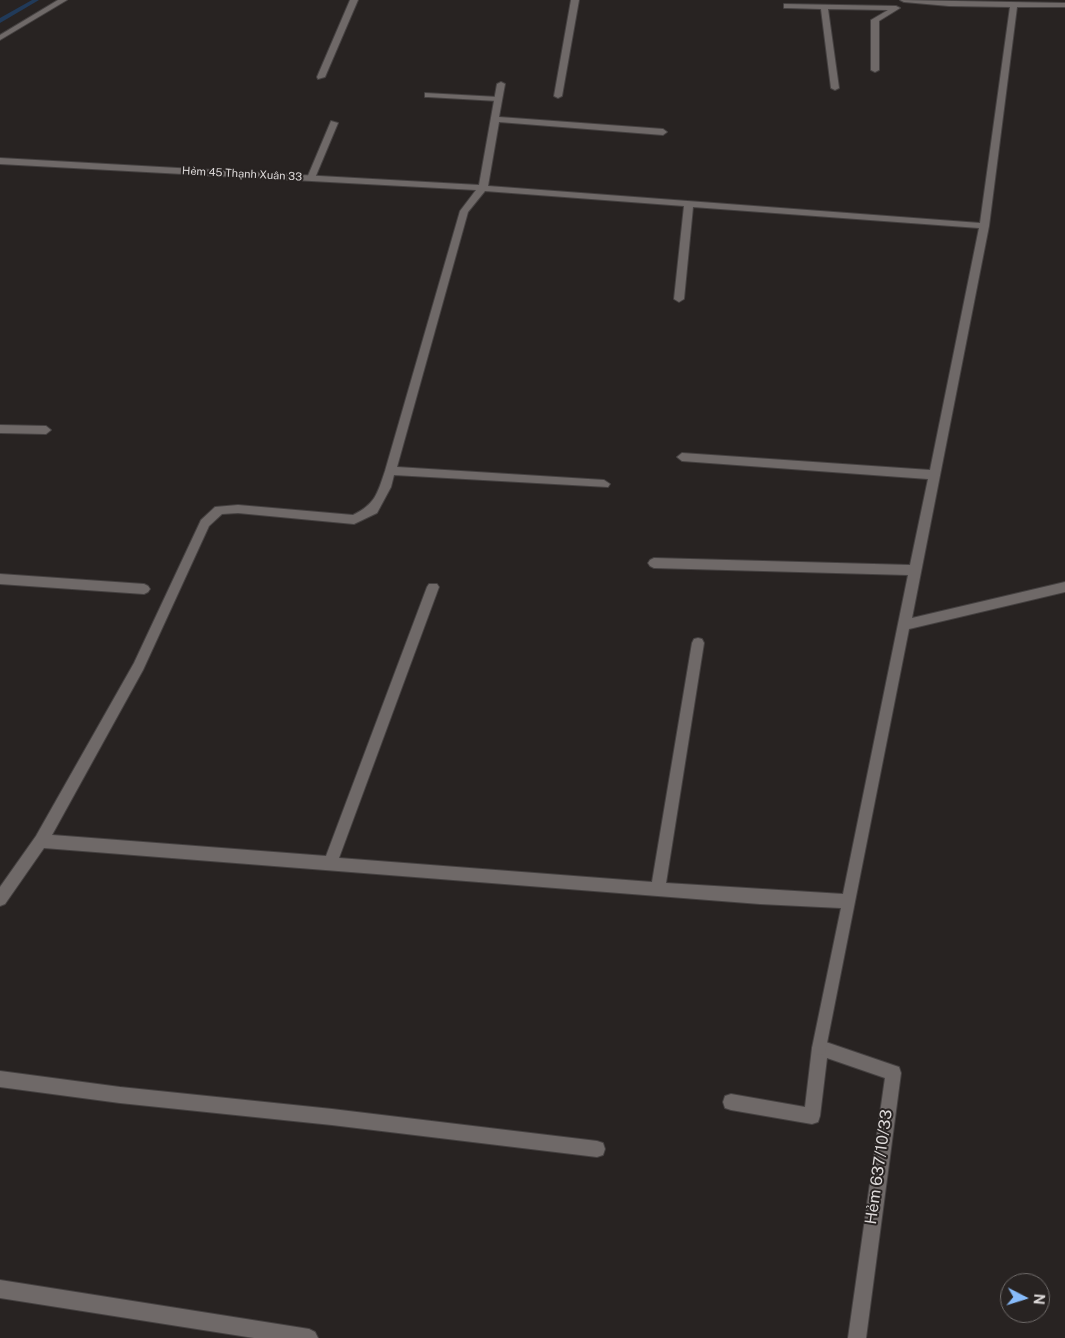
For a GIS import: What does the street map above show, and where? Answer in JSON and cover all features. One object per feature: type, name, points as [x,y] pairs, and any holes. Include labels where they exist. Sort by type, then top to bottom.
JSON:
[{"type":"street","points":[[0,38],[63,0]]},
{"type":"street","points":[[321,77],[354,0]]},
{"type":"street","points":[[558,96],[575,0]]},
{"type":"street","points":[[904,0],[949,4],[1065,5]]},
{"type":"street","points":[[875,70],[875,20],[911,0]]},
{"type":"street","points":[[731,1102],[812,1116],[820,1048],[984,226],[1014,4]]},
{"type":"street","points":[[787,6],[896,8]]},
{"type":"street","points":[[824,6],[835,88]]},
{"type":"street","points":[[0,899],[41,841],[139,666],[205,523],[219,510],[238,509],[354,520],[373,510],[385,487],[390,471],[464,211],[484,188],[500,84]]},
{"type":"street","points":[[428,95],[498,99]]},
{"type":"street","points":[[495,119],[662,132]]},
{"type":"street","points":[[311,178],[334,123]]},
{"type":"street","name":"Hẻm 45 Thạnh Xuân 33","points":[[0,161],[484,188],[984,226]]},
{"type":"street","points":[[679,299],[689,203]]},
{"type":"street","points":[[0,429],[46,430]]},
{"type":"street","points":[[682,457],[935,475]]},
{"type":"street","points":[[390,471],[604,484]]},
{"type":"street","points":[[654,563],[916,570]]},
{"type":"street","points":[[0,579],[144,589]]},
{"type":"street","points":[[330,864],[432,587]]},
{"type":"street","points":[[904,625],[1065,587]]},
{"type":"street","points":[[658,889],[698,643]]},
{"type":"street","points":[[41,841],[760,897],[849,901]]},
{"type":"street","name":"Hẻm 637/10/33","points":[[820,1048],[893,1073],[857,1338]]},
{"type":"street","points":[[0,1079],[120,1095],[332,1117],[597,1149]]},
{"type":"street","points":[[0,1289],[309,1338]]},
{"type":"waterway","points":[[0,21],[36,0]]}]
